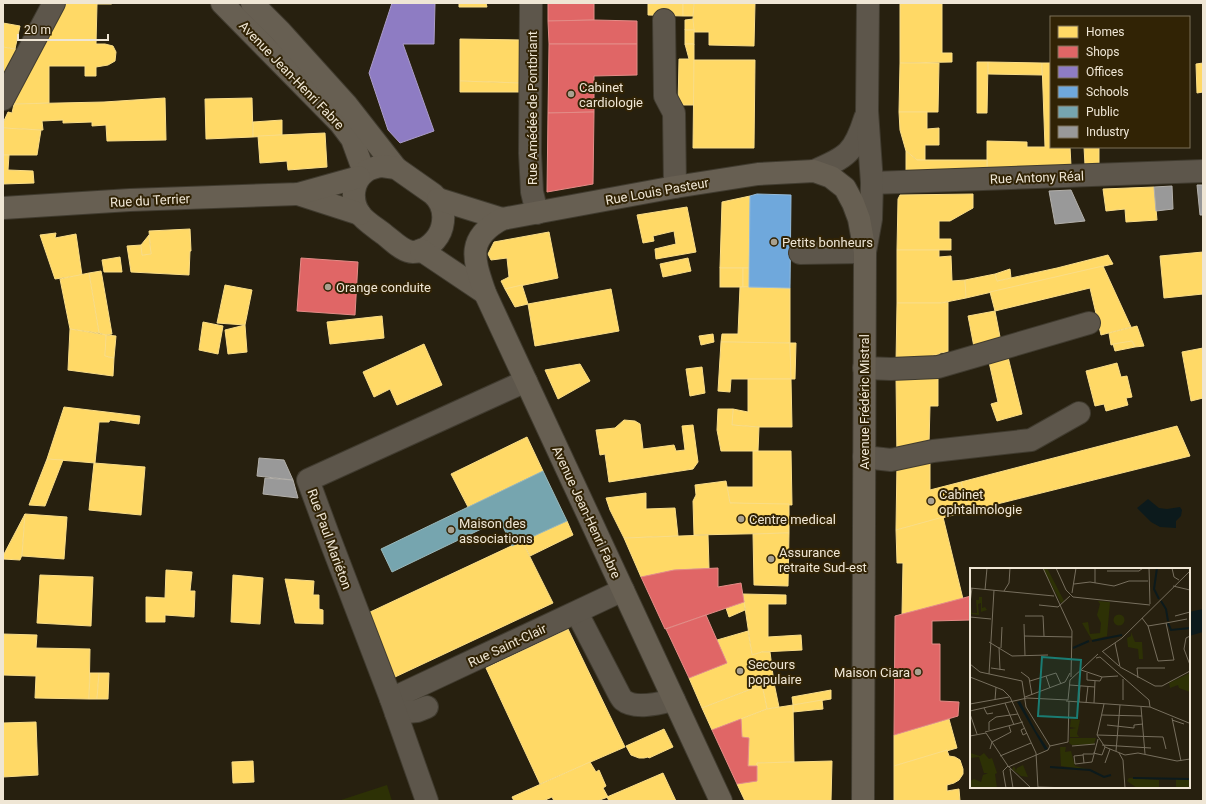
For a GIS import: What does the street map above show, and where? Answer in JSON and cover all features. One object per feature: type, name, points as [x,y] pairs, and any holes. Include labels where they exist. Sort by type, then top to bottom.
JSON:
[{"type":"main road","name":"Avenue Jean-Henri Fabre","points":[[222,3],[340,123],[352,139],[362,175]]},
{"type":"main road","name":"Avenue Jean-Henri Fabre","points":[[252,3],[281,32],[346,104],[396,168]]},
{"type":"main road","points":[[382,166],[396,168],[433,194],[438,199],[443,209],[444,220],[441,231],[435,240],[421,250],[413,252],[398,246],[360,214],[354,202],[354,189],[362,175],[373,167],[382,166]]},
{"type":"main road","name":"Rue Louis Pasteur","points":[[485,293],[476,265],[475,248],[479,238],[492,225],[502,220],[676,187],[758,174],[814,171],[831,177],[845,188],[853,203],[859,219],[865,252]]},
{"type":"main road","name":"Rue du Terrier","points":[[3,208],[130,200],[298,194],[362,175]]},
{"type":"main road","name":"Rue du Terrier","points":[[298,194],[360,214]]},
{"type":"main road","name":"Rue Louis Pasteur","points":[[438,199],[502,220]]},
{"type":"main road","points":[[421,250],[485,293]]},
{"type":"main road","name":"Avenue Frédéric Mistral","points":[[863,801],[865,252]]},
{"type":"main road","name":"Avenue Jean-Henri Fabre","points":[[485,293],[721,801]]},
{"type":"street","points":[[3,100],[54,3]]},
{"type":"street","name":"Rue Amédée de Pontbriant","points":[[531,3],[530,154],[532,192],[537,213]]},
{"type":"street","name":"Avenue Frédéric Mistral","points":[[865,252],[870,219],[872,183],[867,111],[868,3]]},
{"type":"street","points":[[664,20],[664,96],[674,113],[676,187]]},
{"type":"street","name":"Rue Louis Pasteur","points":[[814,171],[843,157],[852,149],[859,137],[867,111]]},
{"type":"street","name":"Rue Antony Réal","points":[[872,183],[1203,171]]},
{"type":"street","points":[[800,252],[865,252]]},
{"type":"street","points":[[864,368],[891,369],[938,367],[1089,324]]},
{"type":"street","name":"Rue Paul Mariéton","points":[[427,801],[394,706],[308,480],[526,381]]},
{"type":"street","points":[[864,457],[891,460],[933,451],[1031,440],[1079,413]]},
{"type":"street","name":"Rue Saint-Clair","points":[[394,706],[623,590]]},
{"type":"street","points":[[577,612],[623,700],[634,705],[655,704],[674,700]]},
{"type":"street","points":[[394,706],[417,711],[427,707]]},
{"type":"green space","points":[[387,785],[392,801],[338,801]]},
{"type":"shaded area","points":[[1148,499],[1159,508],[1167,509],[1180,507],[1182,510],[1181,516],[1176,521],[1176,528],[1160,527],[1151,522],[1137,508]]},
{"type":"shaded area","points":[[1203,609],[1203,632],[1190,636],[1190,612]]},
{"type":"building: Homes","points":[[62,3],[114,3],[97,4],[96,44],[113,46],[116,52],[115,61],[108,65],[96,67],[96,76],[85,76],[85,66],[49,66],[49,103],[14,104]]},
{"type":"building: Homes","points":[[459,3],[486,3],[487,7],[459,7]]},
{"type":"building: Homes","points":[[648,3],[683,3],[683,16],[648,15]]},
{"type":"building: Homes","points":[[683,3],[694,3],[693,16],[683,16]]},
{"type":"building: Homes","points":[[694,3],[755,3],[754,46],[709,45],[709,32],[694,32]]},
{"type":"building: Homes","points":[[900,3],[942,3],[942,53],[952,53],[952,62],[900,63]]},
{"type":"building: Homes","points":[[693,19],[694,30],[685,30],[685,20]]},
{"type":"building: Homes","points":[[3,23],[20,26],[15,49],[3,47]]},
{"type":"building: Homes","points":[[685,30],[694,30],[694,44],[685,44]]},
{"type":"building: Homes","points":[[460,39],[522,40],[521,83],[460,81]]},
{"type":"building: Homes","points":[[685,44],[694,44],[694,105],[678,105],[679,59],[689,59]]},
{"type":"building: Homes","points":[[3,47],[20,50],[3,76]]},
{"type":"building: Homes","points":[[694,60],[755,60],[754,148],[693,148]]},
{"type":"building: Homes","points":[[977,62],[988,62],[987,113],[977,113]]},
{"type":"building: Homes","points":[[988,62],[1042,63],[1042,75],[988,74]]},
{"type":"building: Homes","points":[[900,63],[939,63],[938,112],[899,112]]},
{"type":"building: Homes","points":[[1042,63],[1050,63],[1050,148],[1070,148],[1071,166],[987,169],[987,141],[1027,142],[1027,147],[1045,147]]},
{"type":"building: Homes","points":[[1203,63],[1203,92],[1197,93],[1196,64]]},
{"type":"building: Homes","points":[[460,81],[521,83],[521,92],[460,92]]},
{"type":"building: Homes","points":[[165,98],[166,140],[107,141],[106,125],[92,126],[92,122],[63,123],[63,120],[42,121],[43,130],[3,128],[3,123],[8,112],[12,113],[14,104],[104,102]]},
{"type":"building: Homes","points":[[252,98],[253,137],[206,139],[205,99]]},
{"type":"building: Homes","points":[[899,112],[927,112],[927,129],[939,128],[939,145],[925,145],[925,160],[917,160],[906,151],[900,130]]},
{"type":"building: Homes","points":[[282,120],[282,135],[253,137],[253,122]]},
{"type":"building: Homes","points":[[3,128],[41,130],[37,155],[3,155]]},
{"type":"building: Homes","points":[[325,133],[327,167],[288,170],[287,161],[260,163],[258,136]]},
{"type":"building: Homes","points":[[1084,148],[1099,148],[1099,165],[1085,165]]},
{"type":"building: Homes","points":[[906,151],[917,160],[987,160],[987,169],[906,173]]},
{"type":"building: Homes","points":[[3,155],[9,155],[8,170],[33,171],[34,183],[3,184]]},
{"type":"building: Homes","points":[[1154,187],[1157,220],[1126,222],[1125,209],[1106,211],[1103,189]]},
{"type":"building: Homes","points":[[973,194],[973,208],[950,221],[939,221],[939,239],[951,239],[951,250],[897,250],[898,199],[900,195]]},
{"type":"building: Homes","points":[[750,196],[749,268],[720,268],[722,202]]},
{"type":"building: Homes","points":[[687,207],[696,252],[656,259],[655,249],[676,244],[674,231],[653,236],[654,241],[643,243],[637,215]]},
{"type":"building: Homes","points":[[190,229],[191,251],[189,275],[131,272],[127,246],[141,245],[142,255],[151,254],[149,231]]},
{"type":"building: Homes","points":[[549,232],[558,278],[505,289],[501,281],[509,277],[507,258],[491,260],[488,254],[494,242]]},
{"type":"building: Homes","points":[[56,233],[55,238],[76,234],[82,275],[55,279],[40,235]]},
{"type":"building: Homes","points":[[149,235],[151,254],[142,255],[141,245]]},
{"type":"building: Homes","points":[[897,250],[939,250],[939,257],[951,256],[952,281],[965,280],[966,298],[941,303],[897,303]]},
{"type":"building: Homes","points":[[1203,252],[1203,294],[1164,298],[1160,256]]},
{"type":"building: Homes","points":[[1108,255],[1113,264],[966,298],[965,280],[995,274],[997,281]]},
{"type":"building: Homes","points":[[120,257],[122,272],[104,272],[102,260]]},
{"type":"building: Homes","points":[[688,258],[691,271],[663,277],[660,264]]},
{"type":"building: Homes","points":[[1103,266],[1131,327],[1101,335],[1090,288],[995,311],[990,292]]},
{"type":"building: Homes","points":[[720,268],[743,268],[743,287],[720,287]]},
{"type":"building: Homes","points":[[743,268],[749,268],[749,287],[743,287]]},
{"type":"building: Homes","points":[[1010,269],[1011,278],[997,281],[995,274]]},
{"type":"building: Homes","points":[[101,271],[112,334],[106,335],[99,333],[89,273]]},
{"type":"building: Homes","points":[[89,273],[99,333],[70,329],[60,279]]},
{"type":"building: Homes","points":[[225,285],[252,290],[245,325],[217,323]]},
{"type":"building: Homes","points":[[522,285],[528,304],[515,307],[505,289]]},
{"type":"building: Homes","points":[[740,287],[790,288],[790,343],[721,342],[722,334],[738,334]]},
{"type":"building: Homes","points":[[611,289],[619,331],[535,346],[528,304]]},
{"type":"building: Homes","points":[[948,302],[948,352],[933,355],[933,363],[896,363],[897,303]]},
{"type":"building: Homes","points":[[995,311],[1001,342],[974,347],[968,316]]},
{"type":"building: Homes","points":[[382,316],[384,338],[330,344],[327,322]]},
{"type":"building: Homes","points":[[203,322],[223,326],[218,354],[199,350]]},
{"type":"building: Homes","points":[[245,325],[247,352],[228,354],[225,330]]},
{"type":"building: Homes","points":[[1137,326],[1144,346],[1135,347],[1132,341],[1111,345],[1109,333]]},
{"type":"building: Homes","points":[[70,329],[106,335],[105,356],[114,358],[113,376],[68,370]]},
{"type":"building: Homes","points":[[713,334],[714,342],[701,345],[699,336]]},
{"type":"building: Homes","points":[[106,335],[116,336],[114,358],[105,356]]},
{"type":"building: Homes","points":[[1132,341],[1135,347],[1115,351],[1113,344]]},
{"type":"building: Homes","points":[[721,342],[790,343],[791,379],[731,379],[730,392],[718,391]]},
{"type":"building: Homes","points":[[790,343],[796,343],[795,379],[791,379]]},
{"type":"building: Homes","points":[[424,344],[442,385],[397,405],[390,389],[374,397],[363,372]]},
{"type":"building: Homes","points":[[1203,348],[1203,398],[1191,401],[1182,352]]},
{"type":"building: Homes","points":[[1008,357],[1022,414],[997,421],[991,404],[998,402],[989,362]]},
{"type":"building: Homes","points":[[1117,363],[1121,377],[1127,376],[1132,397],[1126,398],[1128,405],[1106,411],[1104,404],[1095,406],[1086,371]]},
{"type":"building: Homes","points":[[580,364],[590,381],[558,399],[545,370]]},
{"type":"building: Homes","points":[[702,367],[705,393],[690,396],[686,369]]},
{"type":"building: Homes","points":[[938,376],[938,406],[930,406],[929,444],[897,461],[896,377]]},
{"type":"building: Homes","points":[[748,379],[791,379],[792,427],[732,425],[733,409],[748,412]]},
{"type":"building: Homes","points":[[64,407],[140,416],[139,424],[110,420],[109,422],[99,422],[95,463],[47,459]]},
{"type":"building: Homes","points":[[718,409],[733,409],[732,425],[759,427],[758,451],[721,451],[717,430]]},
{"type":"building: Homes","points":[[624,420],[635,421],[640,424],[643,449],[674,445],[676,451],[685,450],[682,426],[693,425],[698,462],[693,469],[609,482],[605,454],[600,455],[596,430],[615,428]]},
{"type":"building: Homes","points":[[1177,426],[1190,456],[969,511],[961,482]]},
{"type":"building: Homes","points":[[527,437],[543,471],[468,507],[451,474]]},
{"type":"building: Homes","points":[[753,451],[791,451],[792,505],[730,503],[727,487],[753,487]]},
{"type":"building: Homes","points":[[47,459],[63,460],[45,506],[29,505]]},
{"type":"building: Homes","name":"Cabinet ophtalmologie","points":[[897,461],[930,461],[930,490],[961,482],[969,511],[896,530]]},
{"type":"building: Homes","points":[[94,463],[145,467],[141,515],[89,510]]},
{"type":"building: Homes","name":"Centre medical","points":[[726,481],[730,503],[789,504],[789,533],[694,535],[693,501],[696,495],[695,485]]},
{"type":"building: Homes","points":[[646,493],[646,509],[675,508],[678,536],[624,538],[610,510],[606,498]]},
{"type":"building: Homes","points":[[25,514],[22,555],[20,560],[3,559],[3,556]]},
{"type":"building: Homes","points":[[25,514],[67,517],[64,559],[22,556]]},
{"type":"building: Homes","points":[[943,517],[963,599],[902,614],[903,563],[897,563],[896,530]]},
{"type":"building: Homes","points":[[567,521],[573,535],[530,556],[522,541]]},
{"type":"building: Homes","name":"Assurance retraite Sud-est","points":[[789,533],[788,586],[754,585],[753,534]]},
{"type":"building: Homes","points":[[708,535],[709,568],[674,570],[641,577],[624,538]]},
{"type":"building: Homes","points":[[522,541],[553,603],[395,677],[368,613]]},
{"type":"building: Homes","points":[[166,570],[192,572],[190,591],[195,591],[194,617],[165,615],[165,622],[146,622],[146,597],[165,598]]},
{"type":"building: Homes","points":[[40,575],[93,577],[91,626],[37,623]]},
{"type":"building: Homes","points":[[233,575],[263,578],[260,624],[231,622]]},
{"type":"building: Homes","points":[[285,579],[314,581],[313,595],[319,595],[319,609],[323,610],[323,624],[295,623]]},
{"type":"building: Homes","points":[[743,594],[786,595],[786,604],[768,604],[768,637],[801,635],[802,650],[762,652],[752,655]]},
{"type":"building: Homes","points":[[744,602],[745,610],[729,617],[726,608]]},
{"type":"building: Homes","points":[[568,629],[625,747],[540,784],[486,668]]},
{"type":"building: Homes","name":"Secours populaire","points":[[748,631],[752,655],[762,652],[770,652],[774,683],[762,685],[702,708],[689,678],[727,663],[717,640]]},
{"type":"building: Homes","points":[[3,634],[37,635],[36,648],[90,649],[89,699],[35,698],[36,676],[3,675]]},
{"type":"building: Homes","points":[[90,673],[99,673],[97,699],[89,699]]},
{"type":"building: Homes","points":[[99,673],[109,673],[108,699],[97,699]]},
{"type":"building: Homes","points":[[774,683],[779,707],[767,709],[762,685]]},
{"type":"building: Homes","points":[[762,685],[767,709],[712,730],[702,708]]},
{"type":"building: Homes","points":[[831,690],[831,699],[793,705],[792,697]]},
{"type":"building: Homes","points":[[822,700],[823,709],[793,712],[793,705]]},
{"type":"building: Homes","points":[[793,705],[794,762],[757,763],[757,766],[748,766],[749,738],[742,737],[741,719],[767,709]]},
{"type":"building: Homes","points":[[949,719],[957,748],[894,766],[894,735]]},
{"type":"building: Homes","points":[[36,722],[38,775],[3,777],[3,723]]},
{"type":"building: Homes","points":[[664,729],[673,747],[649,758],[639,758],[631,755],[626,746]]},
{"type":"building: Homes","points":[[947,750],[949,756],[960,760],[963,769],[963,774],[959,780],[947,785],[947,791],[959,789],[960,801],[894,801],[894,766]]},
{"type":"building: Homes","points":[[253,761],[254,782],[233,783],[232,762]]},
{"type":"building: Homes","points":[[832,761],[831,801],[745,801],[737,784],[757,781],[757,763]]},
{"type":"building: Homes","points":[[590,762],[596,772],[599,770],[606,786],[603,788],[608,797],[597,801],[554,801],[552,797],[543,801],[514,801],[512,797]]},
{"type":"building: Homes","points":[[663,773],[676,801],[609,801],[607,797]]},
{"type":"building: Shops","points":[[548,3],[594,3],[594,20],[548,21]]},
{"type":"building: Shops","name":"Cabinet cardiologie","points":[[548,21],[637,21],[637,44],[549,44]]},
{"type":"building: Shops","name":"Cabinet cardiologie","points":[[549,44],[637,44],[637,75],[594,76],[594,112],[548,113]]},
{"type":"building: Shops","points":[[594,112],[593,184],[547,192],[548,113]]},
{"type":"building: Shops","name":"Orange conduite","points":[[301,258],[358,262],[355,315],[297,311]]},
{"type":"building: Shops","points":[[718,568],[718,587],[741,583],[744,602],[665,629],[641,577],[674,570]]},
{"type":"building: Shops","name":"Maison Ciara","points":[[970,596],[970,620],[932,621],[932,644],[940,644],[940,701],[959,702],[958,716],[894,735],[895,616]]},
{"type":"building: Shops","points":[[706,615],[727,663],[689,678],[666,629]]},
{"type":"building: Shops","points":[[741,719],[742,737],[749,738],[748,766],[757,766],[757,781],[737,784],[712,730]]},
{"type":"building: Offices","points":[[392,3],[435,3],[434,44],[403,44],[434,131],[400,143],[388,130],[369,73]]},
{"type":"building: Schools","points":[[757,194],[791,195],[790,288],[749,287],[750,196]]},
{"type":"building: Public","name":"Maison des associations","points":[[543,471],[567,521],[512,546],[500,520],[392,572],[381,549]]},
{"type":"building: Industry","points":[[1197,185],[1203,185],[1203,215],[1200,215]]},
{"type":"building: Industry","points":[[1172,186],[1173,209],[1156,211],[1154,187]]},
{"type":"building: Industry","points":[[1071,190],[1085,221],[1055,224],[1049,191]]},
{"type":"building: Industry","points":[[259,458],[284,460],[293,480],[257,476]]},
{"type":"building: Industry","points":[[265,478],[293,480],[298,498],[263,494]]},
{"type":"place","name":"Cabinet cardiologie","points":[[571,94]]},
{"type":"place","name":"Petits bonheurs","points":[[774,242]]},
{"type":"place","name":"Orange conduite","points":[[328,287]]},
{"type":"place","name":"Cabinet ophtalmologie","points":[[931,501]]},
{"type":"place","name":"Centre medical","points":[[741,519]]},
{"type":"place","name":"Maison des associations","points":[[451,530]]},
{"type":"place","name":"Assurance retraite Sud-est","points":[[771,559]]},
{"type":"place","name":"Secours populaire","points":[[740,671]]},
{"type":"place","name":"Maison Ciara","points":[[918,672]]}]
